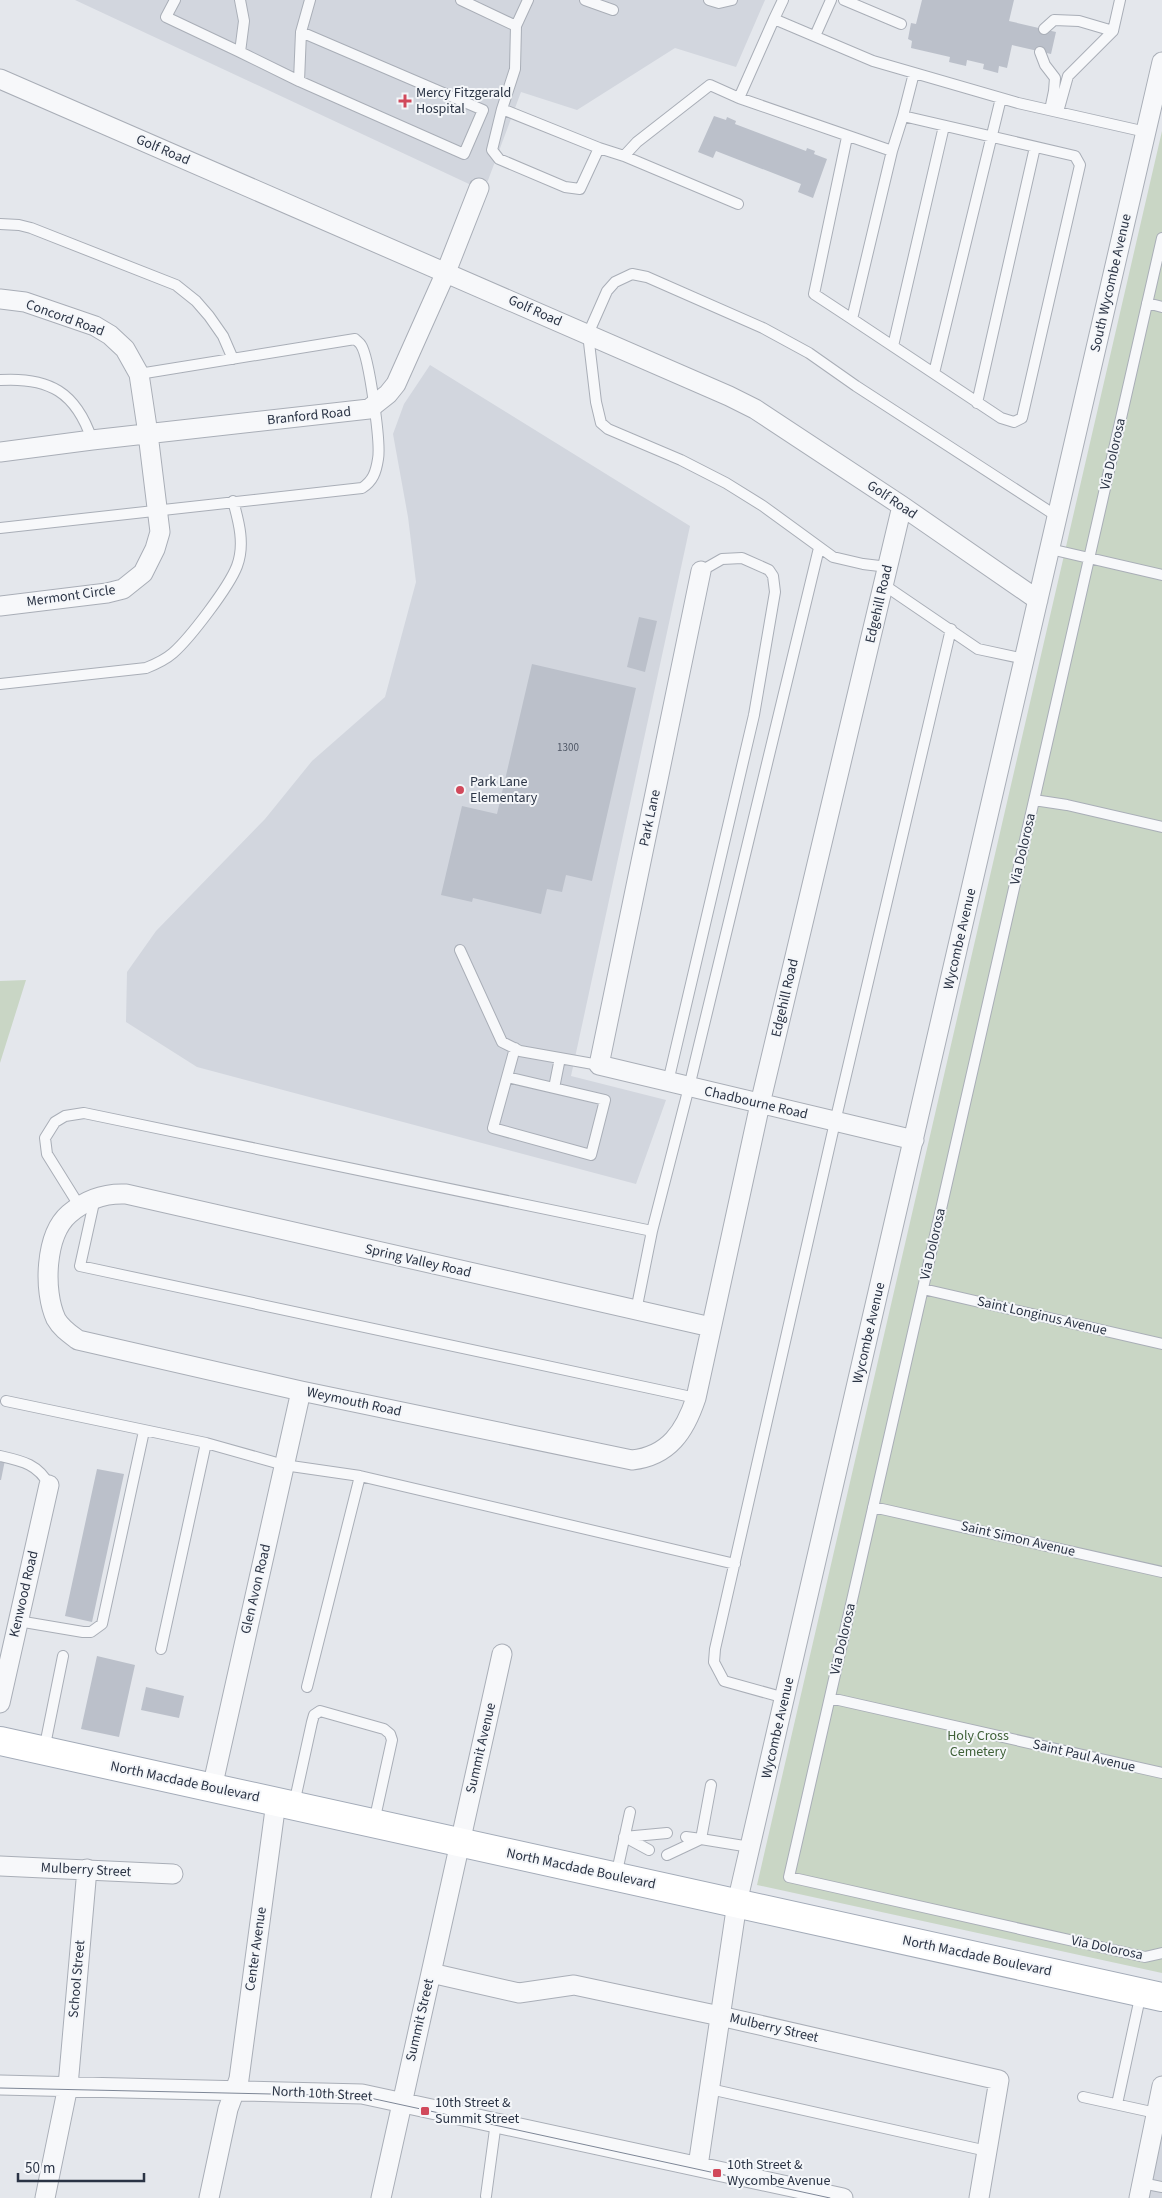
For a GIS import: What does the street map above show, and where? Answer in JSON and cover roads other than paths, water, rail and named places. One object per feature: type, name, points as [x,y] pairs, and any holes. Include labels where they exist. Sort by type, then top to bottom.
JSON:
[{"type":"main road","name":"North Macdade Boulevard","points":[[0,1741],[1152,1994]]},
{"type":"street","name":"South Wycombe Avenue","points":[[1059,511],[1162,62]]},
{"type":"street","name":"Golf Road","points":[[0,79],[729,396],[755,410],[902,506],[1038,600]]},
{"type":"street","points":[[374,406],[396,384],[446,272],[479,188]]},
{"type":"street","name":"Concord Road","points":[[0,299],[25,302],[95,326],[110,335],[125,349],[139,374],[148,434]]},
{"type":"street","name":"Branford Road","points":[[0,452],[369,409],[374,406]]},
{"type":"street","name":"Mermont Circle","points":[[0,606],[108,593],[123,588],[143,573],[155,549],[160,532],[148,434]]},
{"type":"street","name":"Edgehill Road","points":[[632,1460],[646,1458],[655,1454],[672,1442],[685,1425],[696,1398],[760,1104],[902,506]]},
{"type":"street","name":"Wycombe Avenue","points":[[698,2166],[737,1903],[1059,511]]},
{"type":"street","name":"Park Lane","points":[[599,1065],[701,571]]},
{"type":"street","name":"Chadbourne Road","points":[[599,1065],[914,1140]]},
{"type":"street","name":"Spring Valley Road","points":[[88,1203],[112,1194],[126,1194],[711,1327]]},
{"type":"street","name":"Weymouth Road","points":[[88,1203],[69,1214],[61,1224],[54,1240],[48,1268],[51,1304],[57,1320],[66,1331],[78,1340],[301,1391],[632,1460]]},
{"type":"street","name":"Glen Avon Road","points":[[212,1788],[301,1391]]},
{"type":"street","name":"Kenwood Road","points":[[0,1703],[49,1485]]},
{"type":"street","name":"Summit Avenue","points":[[460,1842],[502,1654]]},
{"type":"street","name":"Center Avenue","points":[[209,2198],[228,2109],[239,2079],[285,1804]]},
{"type":"street","name":"Summit Street","points":[[386,2196],[402,2102],[460,1842]]},
{"type":"street","name":"Mulberry Street","points":[[0,1866],[172,1874]]},
{"type":"street","name":"School Street","points":[[45,2198],[68,2088],[87,1869]]},
{"type":"street","name":"Mulberry Street","points":[[431,1972],[519,1994],[574,1986],[720,2016],[999,2080],[979,2198]]},
{"type":"street","name":"North 10th Street","points":[[0,2085],[234,2093],[362,2094],[842,2198]]},
{"type":"street","points":[[1140,2191],[1162,2086]]},
{"type":"lane","points":[[175,0],[166,16],[299,81],[464,154],[483,110],[301,32]]},
{"type":"lane","points":[[240,0],[244,21],[240,52]]},
{"type":"lane","points":[[299,81],[301,32],[310,0]]},
{"type":"lane","points":[[460,0],[516,26]]},
{"type":"lane","points":[[528,0],[516,26],[515,69],[502,109],[492,150],[498,159],[565,187],[580,189],[599,148]]},
{"type":"lane","points":[[585,0],[613,10]]},
{"type":"lane","points":[[710,0],[719,4],[732,0]]},
{"type":"lane","points":[[739,98],[783,0]]},
{"type":"lane","points":[[815,36],[831,0]]},
{"type":"lane","points":[[844,0],[901,24]]},
{"type":"lane","points":[[1054,111],[1068,76],[1113,31],[1120,0]]},
{"type":"lane","points":[[774,19],[874,61],[1001,98],[1146,132]]},
{"type":"lane","points":[[1044,29],[1054,20],[1079,21],[1113,31]]},
{"type":"lane","points":[[1040,52],[1045,65],[1054,78],[1054,111]]},
{"type":"lane","points":[[852,318],[892,151],[914,73]]},
{"type":"lane","points":[[624,156],[637,142],[710,85],[739,98],[847,137],[892,151]]},
{"type":"lane","points":[[934,374],[1001,98]]},
{"type":"lane","points":[[502,109],[599,148],[624,156],[738,204]]},
{"type":"lane","points":[[847,137],[814,294],[1001,418],[1014,422],[1022,418],[1080,165],[1075,156],[903,116]]},
{"type":"lane","points":[[893,346],[944,126]]},
{"type":"lane","points":[[977,402],[1035,147]]},
{"type":"lane","points":[[0,224],[31,228],[176,285],[196,301],[209,316],[224,336],[232,359]]},
{"type":"lane","name":"Via Dolorosa","points":[[1162,238],[789,1877],[1145,1957],[1162,1953]]},
{"type":"lane","points":[[1025,659],[978,648],[951,629],[886,576],[833,557],[763,506],[726,483],[682,460],[608,429],[601,423],[596,402],[588,334],[607,291],[615,282],[632,274],[647,277],[763,328],[809,353],[856,386],[1059,511]]},
{"type":"lane","points":[[1147,303],[1162,307]]},
{"type":"lane","points":[[0,528],[158,509],[362,488],[374,476],[379,457],[374,406],[364,353],[360,344],[355,339],[139,374]]},
{"type":"lane","points":[[0,380],[22,379],[39,381],[65,396],[76,407],[86,424],[92,440]]},
{"type":"lane","points":[[0,684],[146,668],[173,653],[184,642],[227,585],[238,565],[240,528],[233,501]]},
{"type":"lane","points":[[636,1310],[652,1232],[819,548]]},
{"type":"lane","points":[[1050,549],[1162,575]]},
{"type":"lane","points":[[668,1082],[754,714],[775,592],[773,576],[769,570],[742,558],[722,558],[701,571]]},
{"type":"lane","points":[[785,1698],[724,1681],[714,1662],[715,1650],[834,1122],[951,629]]},
{"type":"lane","points":[[1034,800],[1067,805],[1162,827]]},
{"type":"lane","points":[[460,950],[502,1042],[515,1048],[599,1065]]},
{"type":"lane","points":[[507,1077],[605,1100],[591,1155],[493,1128],[507,1077],[515,1048]]},
{"type":"lane","points":[[554,1088],[560,1058]]},
{"type":"lane","points":[[652,1232],[84,1113],[75,1113],[60,1119],[49,1130],[45,1138],[47,1154],[88,1203],[80,1266],[696,1398]]},
{"type":"lane","name":"Saint Longinus Avenue","points":[[923,1289],[1162,1344]]},
{"type":"lane","points":[[6,1401],[206,1443],[284,1464],[360,1476],[735,1564]]},
{"type":"lane","points":[[18,1621],[83,1632],[92,1632],[102,1624],[144,1431]]},
{"type":"lane","points":[[160,1649],[206,1443]]},
{"type":"lane","points":[[0,1456],[31,1464],[42,1474],[49,1485]]},
{"type":"lane","points":[[307,1687],[360,1476]]},
{"type":"lane","name":"Saint Simon Avenue","points":[[873,1507],[1162,1572]]},
{"type":"lane","points":[[44,1751],[63,1656]]},
{"type":"lane","name":"Saint Paul Avenue","points":[[830,1698],[1162,1773]]},
{"type":"lane","points":[[285,1804],[314,1715],[320,1711],[384,1729],[390,1734],[392,1740],[374,1823]]},
{"type":"lane","points":[[701,1840],[711,1784]]},
{"type":"lane","points":[[616,1877],[630,1812]]},
{"type":"lane","points":[[624,1837],[667,1833]]},
{"type":"lane","points":[[624,1837],[648,1850]]},
{"type":"lane","points":[[686,1837],[750,1847]]},
{"type":"lane","points":[[667,1855],[701,1840]]},
{"type":"lane","points":[[1117,2104],[1152,1994]]},
{"type":"lane","points":[[710,2089],[987,2151]]},
{"type":"lane","points":[[1083,2097],[1156,2113]]},
{"type":"lane","points":[[486,2196],[496,2122]]},
{"type":"lane","points":[[1140,2191],[1162,2187]]},
{"type":"tram line","points":[[0,2088],[361,2096],[830,2198]]},
{"type":"place","name":"Mercy Fitzgerald Hospital","points":[[405,101]]},
{"type":"place","name":"Park Lane Elementary","points":[[460,790]]},
{"type":"place","name":"10th Street & Summit Street","points":[[425,2111]]},
{"type":"place","name":"10th Street & Wycombe Avenue","points":[[717,2173]]},
{"type":"park label","name":"Holy Cross Cemetery","points":[[978,1744]]}]
